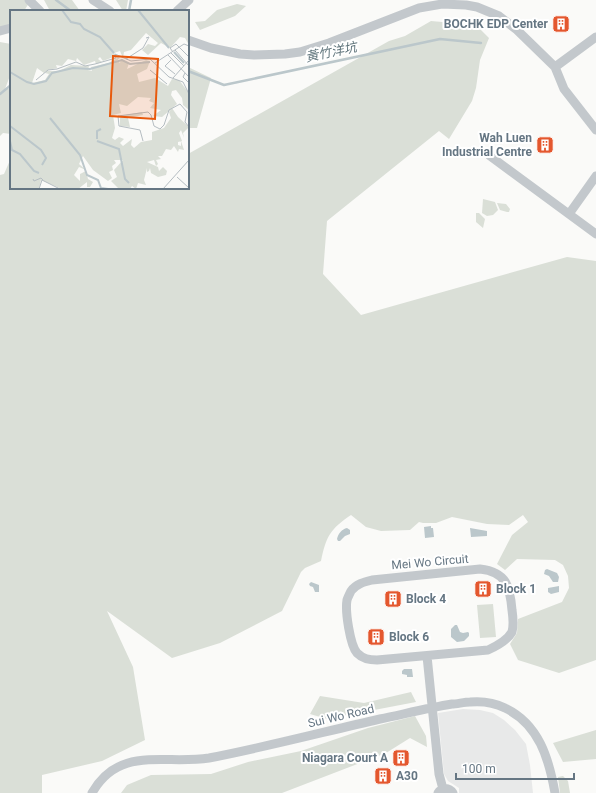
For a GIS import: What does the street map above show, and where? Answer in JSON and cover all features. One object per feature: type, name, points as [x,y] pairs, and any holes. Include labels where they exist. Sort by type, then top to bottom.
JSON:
[{"type":"street","points":[[29,0],[39,10]]},
{"type":"street","points":[[93,0],[108,10]]},
{"type":"street","points":[[178,10],[189,0]]},
{"type":"street","points":[[189,40],[211,48],[240,54],[285,54],[300,52],[329,43],[419,8],[454,3],[478,7],[499,16],[517,30],[555,67],[564,89],[596,130]]},
{"type":"street","points":[[0,31],[10,28]]},
{"type":"street","points":[[555,67],[596,37]]},
{"type":"street","points":[[490,156],[596,234]]},
{"type":"street","points":[[569,214],[596,176]]},
{"type":"street","name":"Mei Wo Circuit","points":[[480,569],[489,570],[503,579],[510,592],[513,624],[512,631],[507,639],[488,650],[427,656],[366,660],[358,654],[350,640],[347,599],[356,585],[372,580],[480,569]]},
{"type":"street","points":[[427,656],[441,791],[449,789],[453,793]]},
{"type":"street","name":"Sui Wo Road","points":[[92,793],[99,782],[107,774],[123,764],[134,761],[146,759],[193,760],[209,758],[432,707],[469,702],[489,703],[504,708],[516,714],[532,729],[541,744],[550,766],[555,793]]},
{"type":"shaded area","points":[[0,0],[27,0],[29,3],[25,10],[10,10],[10,24],[0,28]]},
{"type":"shaded area","points":[[44,0],[72,0],[79,10],[49,10]]},
{"type":"shaded area","points":[[116,0],[128,0],[126,10],[122,10]]},
{"type":"shaded area","points":[[237,4],[246,6],[235,16],[200,30],[195,22],[205,21],[217,10]]},
{"type":"shaded area","points":[[431,21],[476,25],[489,38],[480,60],[476,88],[472,101],[449,139],[439,131],[327,221],[323,274],[361,315],[567,257],[596,261],[596,660],[559,673],[518,660],[510,644],[517,633],[518,619],[562,602],[569,588],[568,576],[563,565],[555,560],[517,559],[505,570],[497,564],[512,535],[528,522],[523,515],[509,525],[487,524],[452,517],[436,523],[419,522],[410,530],[381,531],[366,527],[351,515],[338,525],[330,534],[321,561],[305,568],[301,572],[282,611],[220,643],[172,658],[107,611],[133,667],[145,740],[102,761],[42,775],[42,793],[0,793],[0,175],[4,174],[10,160],[10,189],[189,189],[189,153],[389,41],[405,36]]},
{"type":"shaded area","points":[[0,42],[10,44],[10,76],[5,89],[10,89],[10,134],[3,133],[0,136]]},
{"type":"shaded area","points":[[189,67],[211,78],[197,128],[189,128]]},
{"type":"shaded area","points":[[483,199],[495,202],[498,210],[493,215],[487,216],[482,213]]},
{"type":"shaded area","points":[[497,203],[506,204],[510,209],[509,212],[500,210]]},
{"type":"shaded area","points":[[476,213],[479,213],[485,219],[483,228],[476,222]]},
{"type":"shaded area","points":[[431,526],[431,528],[433,528],[434,537],[425,538],[424,527]]},
{"type":"shaded area","points":[[347,528],[350,530],[350,534],[338,541],[337,539],[339,534],[343,529]]},
{"type":"shaded area","points":[[470,528],[487,531],[487,536],[471,537]]},
{"type":"shaded area","points":[[547,569],[557,573],[559,577],[558,582],[553,582],[549,576],[544,574],[545,570]]},
{"type":"shaded area","points":[[311,582],[319,585],[319,592],[315,592],[313,587],[310,586],[309,584]]},
{"type":"shaded area","points":[[559,586],[559,592],[551,594],[548,592],[548,588]]},
{"type":"shaded area","points":[[493,604],[496,637],[480,638],[477,605]]},
{"type":"shaded area","points":[[457,625],[460,632],[469,633],[469,636],[464,641],[457,642],[451,637],[451,629]]},
{"type":"shaded area","points":[[404,669],[412,669],[413,677],[407,677],[407,675],[402,674]]},
{"type":"shaded area","points":[[411,692],[416,702],[327,719],[310,714],[320,696],[364,703]]},
{"type":"shaded area","points":[[463,709],[480,710],[493,713],[515,730],[526,744],[533,793],[459,793],[459,788],[448,781],[444,774],[438,713]]},
{"type":"shaded area","points":[[415,716],[426,736],[427,747],[410,738],[386,753],[282,793],[121,793],[127,785],[151,775],[211,774],[248,762],[301,751],[368,728]]},
{"type":"shaded area","points":[[596,730],[596,759],[563,762],[553,743]]},
{"type":"shaded area","points":[[563,776],[568,781],[570,793],[560,793],[558,777]]},
{"type":"waterway","points":[[56,0],[70,10]]},
{"type":"waterway","points":[[129,10],[131,0]]},
{"type":"waterway","name":"黃竹洋坑","points":[[189,71],[224,85],[440,39],[481,43]]},
{"type":"waterway","name":"黃竹洋坑","points":[[0,94],[10,86]]},
{"type":"place","name":"BOCHK EDP Center","points":[[561,24]]},
{"type":"place","name":"Wah Luen Industrial Centre","points":[[545,145]]},
{"type":"place","name":"Block 1","points":[[483,589]]},
{"type":"place","name":"Block 4","points":[[393,599]]},
{"type":"place","name":"Block 6","points":[[376,637]]},
{"type":"place","name":"Niagara Court A","points":[[401,758]]},
{"type":"place","name":"A30","points":[[383,776]]}]
